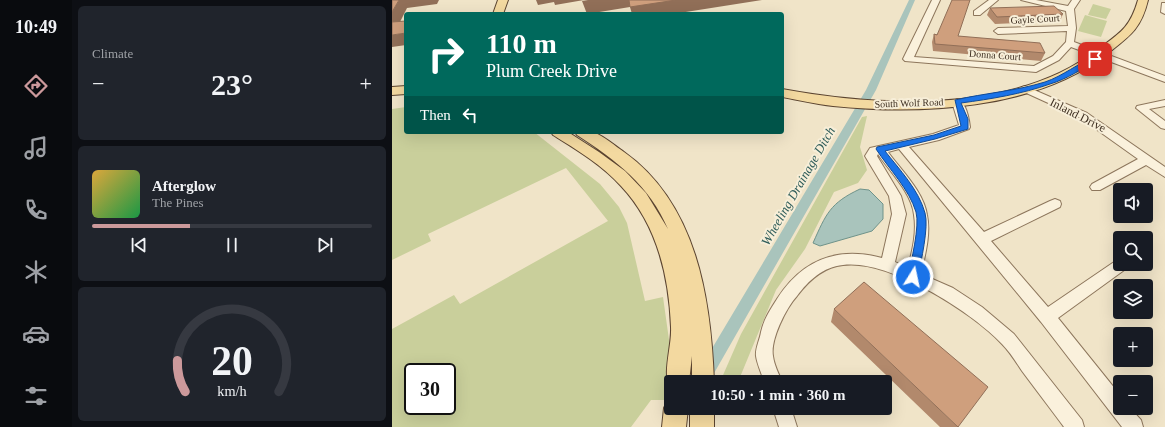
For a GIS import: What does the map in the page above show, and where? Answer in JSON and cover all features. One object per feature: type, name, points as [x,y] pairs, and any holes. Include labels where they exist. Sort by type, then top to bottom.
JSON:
[{"type":"main road","points":[[492,12],[502,0]]},
{"type":"main road","name":"South Wolf Road","points":[[784,93],[831,102],[879,105],[957,102],[1025,89],[1048,83],[1069,74],[1104,52],[1135,23],[1143,0]]},
{"type":"main road","points":[[392,91],[404,90]]},
{"type":"main road","points":[[561,134],[586,150],[627,182],[649,211],[668,251],[679,297],[682,331],[679,375]]},
{"type":"main road","points":[[585,134],[614,151],[641,175],[664,203],[683,242],[696,287],[703,337],[703,375]]},
{"type":"main road","points":[[674,427],[675,415]]},
{"type":"main road","points":[[702,415],[702,427]]},
{"type":"street","name":"Donna Court","points":[[936,0],[908,59],[1036,69],[1056,58],[1071,41]]},
{"type":"street","points":[[977,13],[994,0]]},
{"type":"street","name":"Gayle Court","points":[[1025,0],[1070,9]]},
{"type":"street","points":[[1076,0],[1070,9],[1072,28],[1071,41],[1104,52],[1165,79]]},
{"type":"street","points":[[1165,5],[1165,12]]},
{"type":"street","name":"Gayle Court","points":[[998,31],[1072,28]]},
{"type":"street","points":[[1154,74],[1165,71]]},
{"type":"street","name":"Inland Drive","points":[[1025,89],[1083,115],[1102,126],[1165,173]]},
{"type":"street","points":[[887,265],[899,214],[895,196],[871,156],[877,150],[935,137],[965,127],[964,119],[957,102]]},
{"type":"street","points":[[1165,103],[1140,108],[1165,126]]},
{"type":"street","points":[[901,144],[1047,316],[1134,427]]},
{"type":"street","points":[[877,150],[913,195],[921,214],[920,237],[913,277]]},
{"type":"street","points":[[1096,187],[1147,159]]},
{"type":"street","points":[[983,239],[1055,204]]},
{"type":"street","points":[[771,375],[764,355],[772,320],[787,296],[803,277],[821,265],[843,259],[865,259],[887,265],[948,293],[977,312],[1008,339],[1075,427]]},
{"type":"street","points":[[1047,316],[1113,270]]},
{"type":"street","points":[[784,415],[788,427]]},
{"type":"green space","points":[[1093,4],[1111,9],[1106,19],[1088,15]]},
{"type":"green space","points":[[1085,15],[1107,21],[1101,37],[1078,31]]},
{"type":"green space","points":[[404,107],[404,134],[537,134],[600,184],[619,207],[627,223],[645,301],[663,297],[671,354],[669,375],[664,375],[664,400],[651,400],[631,427],[392,427],[392,329],[454,295],[460,304],[608,221],[566,168],[428,234],[431,241],[392,260],[392,109]]},
{"type":"green space","points":[[867,116],[860,147],[867,170],[858,183],[834,192],[805,249],[776,290],[741,375],[723,375],[741,334],[862,117]]},
{"type":"water","points":[[860,189],[869,190],[883,204],[883,219],[872,231],[820,246],[813,243],[830,210],[842,199]]},
{"type":"building","points":[[392,0],[399,0],[392,12]]},
{"type":"building","points":[[629,0],[676,0],[630,7]]},
{"type":"building","points":[[952,0],[970,0],[958,36],[1040,43],[1045,53],[935,44],[934,34],[937,35]]},
{"type":"building","points":[[1054,6],[1063,14],[997,17],[990,8]]},
{"type":"building","points":[[404,21],[404,33],[392,35],[392,22]]},
{"type":"building","points":[[864,282],[988,387],[958,427],[834,309]]},
{"type":"waterway","name":"Wheeling Drainage Ditch","points":[[704,375],[871,90],[912,0]]},
{"type":"route","points":[[913,277],[920,237],[921,214],[913,195],[880,149],[935,137],[965,127],[964,119],[957,102],[990,97],[1048,83],[1069,74],[1095,59]]}]
